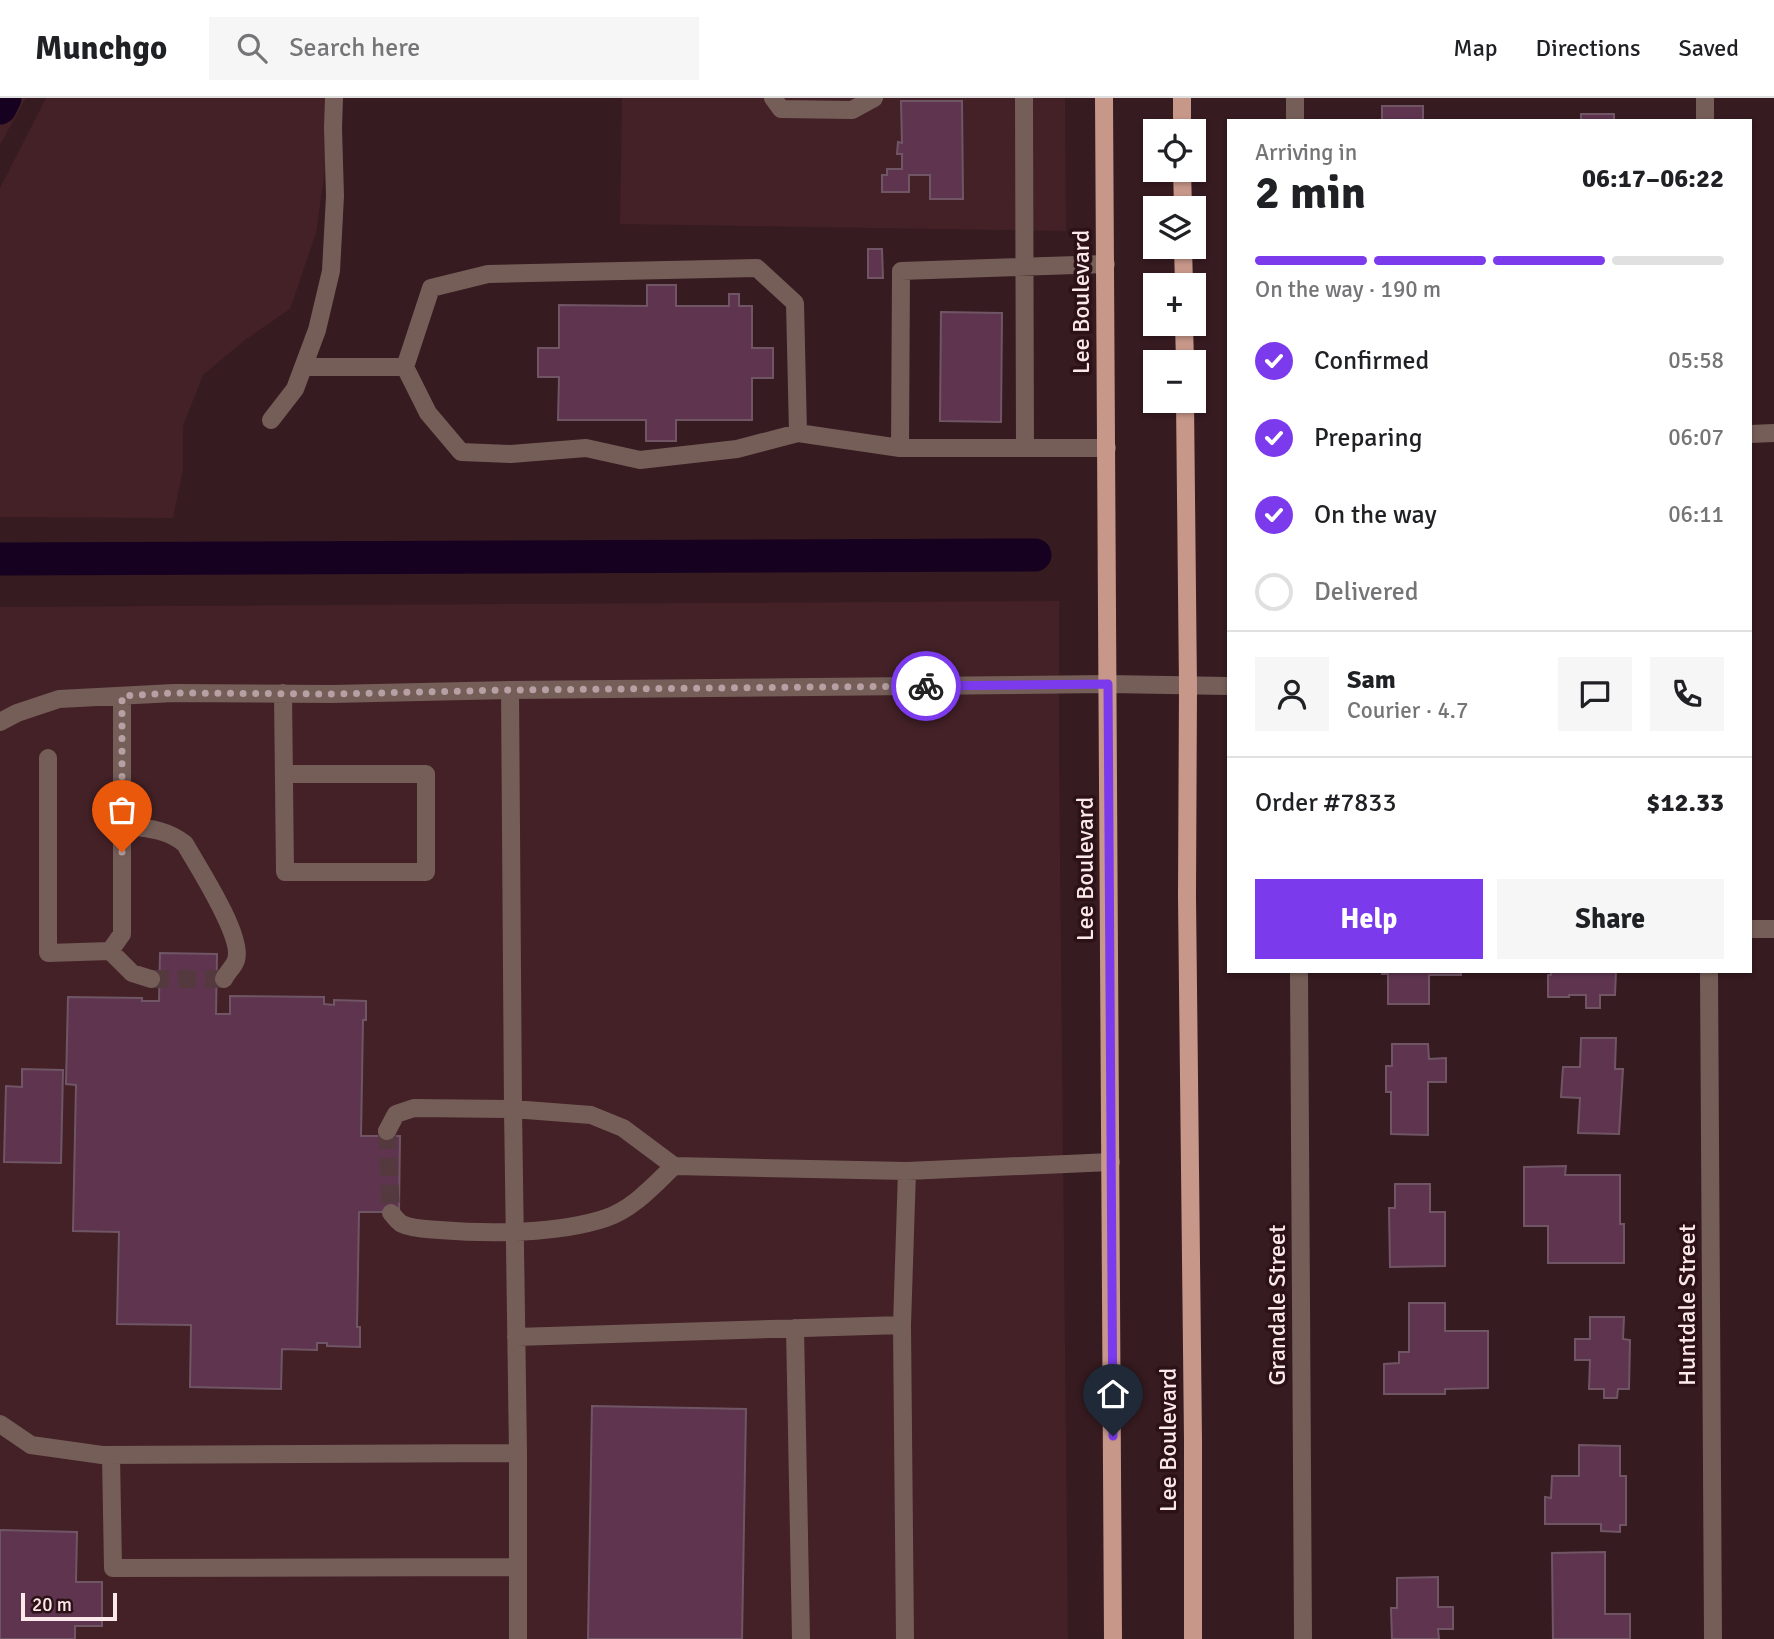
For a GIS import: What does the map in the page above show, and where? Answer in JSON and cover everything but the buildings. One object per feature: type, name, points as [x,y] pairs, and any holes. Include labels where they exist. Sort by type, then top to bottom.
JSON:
[{"type":"main road","name":"Lee Boulevard","points":[[1104,98],[1114,1639]]},
{"type":"main road","points":[[1182,98],[1182,119]]},
{"type":"main road","name":"Lee Boulevard","points":[[1185,413],[1193,1639]]},
{"type":"street","points":[[271,421],[295,389],[317,330],[331,271],[335,196],[334,98]]},
{"type":"street","points":[[773,98],[781,109],[852,110],[874,98]]},
{"type":"street","points":[[1024,98],[1025,448]]},
{"type":"street","points":[[1295,98],[1295,119]]},
{"type":"street","points":[[1704,98],[1705,119]]},
{"type":"street","points":[[900,448],[901,271],[1106,264]]},
{"type":"street","points":[[798,433],[795,303],[757,268],[488,274],[431,288],[405,367],[428,413],[461,453],[511,454],[586,448],[640,460],[737,449],[798,433],[900,448],[1107,448]]},
{"type":"street","points":[[303,368],[405,367]]},
{"type":"street","points":[[1752,434],[1774,433]]},
{"type":"street","points":[[0,722],[59,699],[174,693],[1108,684],[1227,686]]},
{"type":"street","points":[[510,690],[518,1639]]},
{"type":"street","points":[[283,693],[285,872],[426,872],[426,774],[284,774]]},
{"type":"street","points":[[110,951],[122,934],[122,696]]},
{"type":"street","points":[[48,758],[48,953],[110,951],[132,973],[151,979]]},
{"type":"street","points":[[122,825],[160,830],[174,835],[186,844],[231,928],[237,945],[236,961],[224,979]]},
{"type":"street","points":[[1752,929],[1774,929]]},
{"type":"street","name":"Grandale Street","points":[[1299,973],[1303,1639]]},
{"type":"street","name":"Huntdale Street","points":[[1709,973],[1713,1639]]},
{"type":"street","points":[[387,1131],[396,1114],[414,1108],[513,1109],[591,1115],[623,1128],[674,1166],[907,1171],[1111,1162]]},
{"type":"street","points":[[391,1213],[401,1224],[424,1229],[459,1232],[543,1230],[608,1217],[639,1199],[674,1166]]},
{"type":"street","points":[[905,1639],[902,1325],[907,1171]]},
{"type":"street","points":[[516,1337],[902,1325]]},
{"type":"street","points":[[795,1328],[802,1639]]},
{"type":"street","points":[[0,1424],[31,1445],[102,1455],[517,1453]]},
{"type":"street","points":[[111,1455],[113,1568],[517,1567]]},
{"type":"shaded area","points":[[0,98],[26,98],[0,145]]},
{"type":"shaded area","points":[[46,98],[335,98],[316,233],[290,309],[245,340],[203,375],[183,426],[183,470],[173,518],[0,517],[0,188]]},
{"type":"shaded area","points":[[622,98],[1065,98],[1066,231],[620,224]]},
{"type":"shaded area","points":[[1059,601],[1068,1639],[0,1639],[0,607]]},
{"type":"waterway","points":[[0,108],[5,98]]},
{"type":"waterway","points":[[0,559],[1035,555]]},
{"type":"tunnel","points":[[151,979],[224,979]]},
{"type":"tunnel","points":[[387,1131],[391,1213]]},
{"type":"way so far","points":[[122,852],[122,696],[174,693],[332,694],[926,686]]},
{"type":"route","points":[[926,686],[1108,684],[1113,1436]]}]
